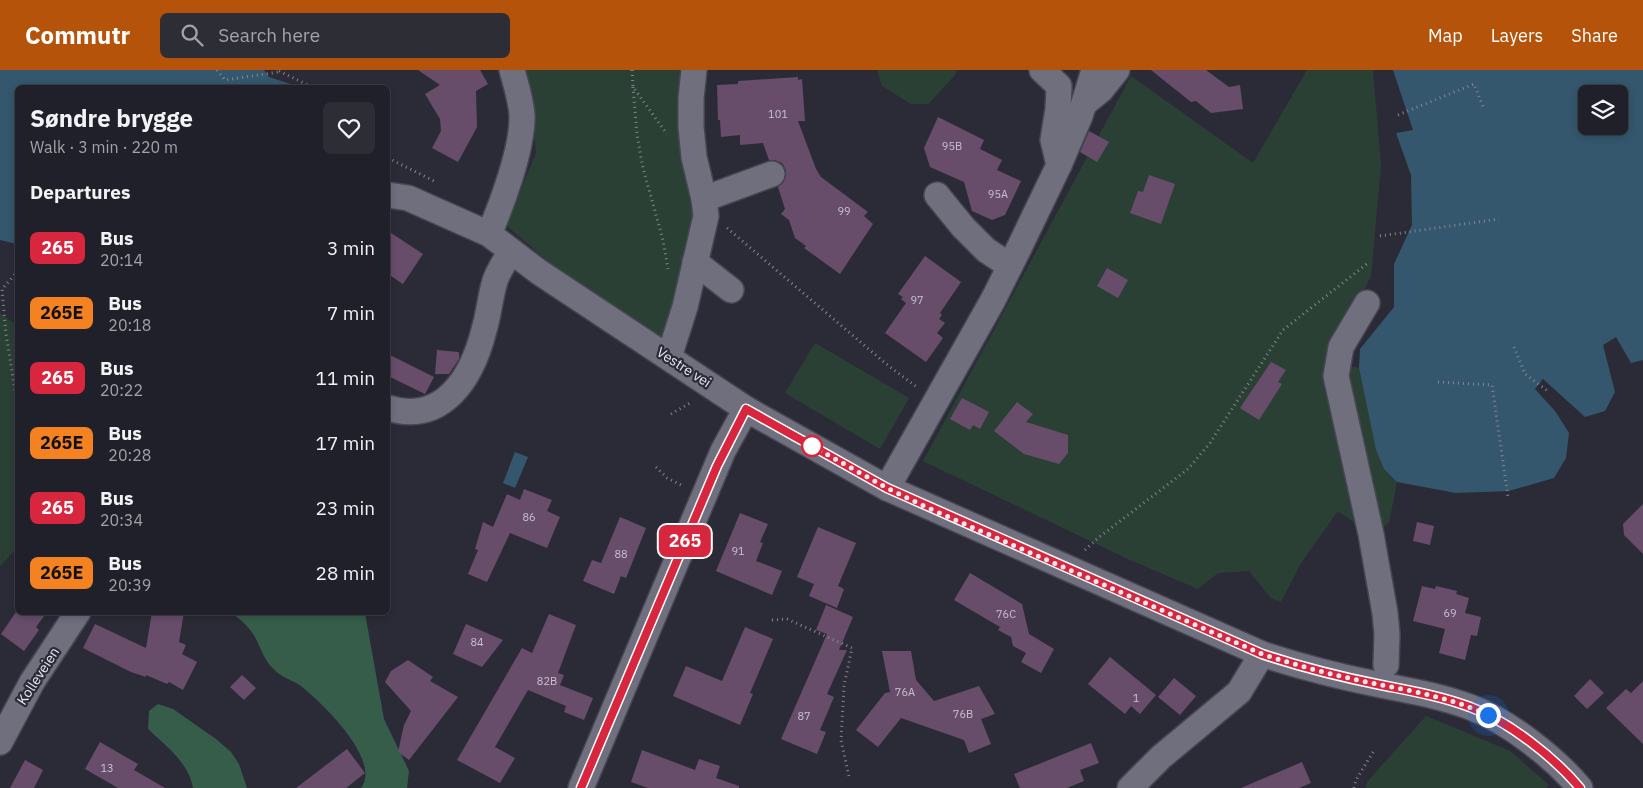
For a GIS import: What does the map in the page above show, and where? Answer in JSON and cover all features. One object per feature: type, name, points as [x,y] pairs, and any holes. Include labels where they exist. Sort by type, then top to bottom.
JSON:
[{"type":"street","points":[[489,234],[504,194],[521,131],[520,99],[512,70]]},
{"type":"street","points":[[669,357],[685,307],[706,216],[713,195],[694,157],[691,98],[694,70]]},
{"type":"street","points":[[1042,70],[1059,86],[1058,109],[1053,140],[1059,165]]},
{"type":"street","points":[[887,488],[993,300],[1010,266],[1059,165],[1085,103],[1094,70]]},
{"type":"street","points":[[1085,103],[1101,90],[1117,70]]},
{"type":"street","points":[[713,195],[743,186],[772,174]]},
{"type":"street","name":"Vestre vei","points":[[390,195],[408,198],[489,234],[539,272],[746,409],[887,488],[1262,654],[1296,666],[1381,685],[1419,691],[1472,707],[1504,724],[1539,749],[1571,777],[1580,788]]},
{"type":"street","points":[[937,195],[963,227],[986,250],[1010,266]]},
{"type":"street","points":[[390,409],[400,412],[426,410],[446,399],[463,381],[471,366],[494,336],[495,280],[511,251]]},
{"type":"street","points":[[695,262],[731,290]]},
{"type":"street","points":[[1368,303],[1341,348],[1336,376],[1371,534],[1385,612],[1387,634],[1386,665]]},
{"type":"street","points":[[581,788],[723,451],[746,409]]},
{"type":"street","name":"Kolleveien","points":[[0,742],[32,682],[76,615]]},
{"type":"street","points":[[1130,788],[1161,757],[1239,692],[1262,654]]},
{"type":"path","points":[[217,70],[225,80],[279,71],[308,85]]},
{"type":"path","points":[[632,70],[636,134],[643,168],[663,240],[668,268],[685,307]]},
{"type":"path","points":[[1398,115],[1474,84],[1484,109]]},
{"type":"path","points":[[634,87],[673,144],[694,157]]},
{"type":"path","points":[[713,195],[728,202],[729,206],[725,219],[727,229],[885,363],[936,401]]},
{"type":"path","points":[[1380,236],[1499,219]]},
{"type":"path","points":[[1092,554],[1084,550],[1188,469],[1210,443],[1283,330],[1368,264]]},
{"type":"path","points":[[15,274],[2,288],[6,334],[15,390]]},
{"type":"path","points":[[1514,347],[1525,374],[1548,392]]},
{"type":"path","points":[[1438,382],[1492,385],[1508,497]]},
{"type":"path","points":[[656,467],[667,478],[691,489]]},
{"type":"path","points":[[772,620],[788,619],[852,648],[844,686],[841,740],[849,777]]},
{"type":"path","points":[[1354,788],[1356,780],[1373,752]]},
{"type":"green space","points":[[519,70],[682,70],[684,172],[699,219],[665,341],[576,286],[506,225],[536,153],[532,107]]},
{"type":"green space","points":[[877,70],[957,70],[955,75],[928,104],[911,104],[882,86]]},
{"type":"green space","points":[[1307,70],[1373,70],[1381,165],[1371,276],[1328,362],[1359,368],[1376,450],[1384,469],[1397,482],[1389,523],[1371,534],[1338,511],[1301,563],[1281,602],[1271,598],[1249,571],[1218,573],[1198,589],[1130,560],[923,461],[1131,76],[1253,163]]},
{"type":"green space","points":[[0,313],[15,324],[15,550],[0,566]]},
{"type":"green space","points":[[815,343],[909,398],[880,449],[785,393]]},
{"type":"green space","points":[[234,615],[365,615],[384,719],[409,771],[407,788],[361,788],[365,776],[363,763],[357,748],[347,733],[335,718],[301,686],[280,675],[272,668],[251,631]]},
{"type":"green space","points":[[158,704],[173,709],[216,739],[231,752],[239,764],[247,788],[193,788],[191,779],[182,763],[148,729],[149,711]]},
{"type":"green space","points":[[1426,716],[1510,751],[1549,785],[1546,788],[1366,788],[1367,782]]},
{"type":"water","points":[[0,70],[264,70],[269,77],[294,85],[15,85],[15,244],[0,240]]},
{"type":"water","points":[[1393,70],[1643,70],[1643,360],[1631,363],[1616,337],[1603,345],[1615,392],[1605,411],[1585,417],[1543,379],[1535,389],[1555,411],[1569,433],[1566,458],[1554,478],[1509,491],[1456,493],[1397,482],[1384,469],[1376,450],[1359,368],[1360,349],[1394,307],[1394,264],[1412,225],[1411,175],[1396,133],[1413,130]]},
{"type":"water","points":[[515,452],[528,457],[515,488],[503,483]]},
{"type":"building","points":[[418,70],[480,70],[488,84],[476,91],[477,127],[458,162],[432,148],[441,131],[440,119],[425,94],[440,85]]},
{"type":"building","points":[[1151,70],[1206,70],[1229,87],[1240,85],[1243,109],[1211,113],[1196,101],[1191,102]]},
{"type":"building","points":[[798,77],[798,80],[802,79],[805,121],[798,121],[816,169],[821,177],[868,212],[864,216],[873,224],[840,274],[804,248],[806,246],[795,238],[789,220],[781,214],[785,209],[778,187],[783,183],[786,176],[786,170],[782,163],[769,160],[763,143],[740,145],[740,135],[721,137],[720,120],[718,120],[717,85],[738,84],[738,81]]},
{"type":"building","points":[[938,117],[984,140],[980,149],[1002,160],[997,170],[1021,181],[1005,215],[992,220],[972,211],[964,182],[930,167],[924,148]]},
{"type":"building","points":[[1089,131],[1109,142],[1097,162],[1080,152]]},
{"type":"building","points":[[1149,175],[1175,184],[1161,224],[1130,213],[1138,191],[1143,192]]},
{"type":"building","points":[[390,232],[423,254],[403,284],[390,275]]},
{"type":"building","points":[[925,256],[961,282],[940,313],[942,315],[939,319],[945,323],[937,333],[943,338],[926,362],[885,333],[906,303],[901,299],[903,297],[898,294]]},
{"type":"building","points":[[1107,268],[1128,280],[1118,298],[1097,286]]},
{"type":"building","points":[[437,350],[459,352],[459,359],[449,374],[435,374]]},
{"type":"building","points":[[390,355],[434,377],[425,394],[390,377]]},
{"type":"building","points":[[1271,362],[1286,370],[1278,382],[1282,384],[1259,420],[1240,408]]},
{"type":"building","points":[[962,398],[989,412],[980,429],[973,425],[970,430],[950,419]]},
{"type":"building","points":[[1017,402],[1033,414],[1026,422],[1068,435],[1068,453],[1059,464],[1024,454],[994,431]]},
{"type":"building","points":[[524,489],[552,500],[547,511],[560,517],[547,548],[510,533],[487,582],[468,574],[478,550],[475,549],[483,522],[493,527],[507,494],[520,500]]},
{"type":"building","points":[[1643,504],[1643,554],[1624,535],[1623,524]]},
{"type":"building","points":[[740,513],[768,524],[760,542],[763,543],[756,561],[782,571],[772,595],[716,571]]},
{"type":"building","points":[[620,517],[646,528],[626,578],[621,576],[614,594],[583,581],[592,560],[601,563]]},
{"type":"building","points":[[1417,522],[1434,526],[1430,545],[1413,541]]},
{"type":"building","points":[[818,527],[856,543],[838,586],[844,589],[837,608],[809,596],[814,584],[797,577]]},
{"type":"building","points":[[970,573],[1022,604],[1029,634],[1054,649],[1041,673],[1021,662],[1026,653],[1013,646],[1011,637],[998,630],[1000,627],[954,600]]},
{"type":"building","points":[[1422,586],[1435,589],[1436,586],[1457,591],[1456,594],[1469,598],[1465,613],[1481,617],[1477,636],[1471,635],[1465,660],[1439,653],[1445,629],[1413,621]]},
{"type":"building","points":[[826,605],[853,617],[839,650],[847,650],[827,694],[834,697],[820,730],[826,732],[817,754],[781,739],[827,634],[816,630]]},
{"type":"building","points":[[15,613],[15,615],[45,615],[36,627],[39,630],[24,651],[1,634]]},
{"type":"building","points":[[549,614],[576,625],[558,673],[564,675],[560,685],[593,698],[584,720],[564,712],[566,706],[528,690],[495,747],[515,758],[500,783],[457,760],[522,648],[532,653]]},
{"type":"building","points":[[152,615],[184,615],[179,642],[186,645],[182,654],[197,662],[183,690],[169,682],[167,684],[146,675],[146,677],[131,672],[83,648],[95,624],[146,648]]},
{"type":"building","points":[[466,624],[503,640],[482,667],[453,654]]},
{"type":"building","points":[[745,627],[773,639],[750,693],[753,694],[740,725],[673,696],[686,666],[722,681]]},
{"type":"building","points":[[882,651],[911,651],[916,680],[934,701],[979,686],[995,714],[981,719],[991,744],[969,753],[964,740],[901,718],[878,747],[856,730],[885,693],[890,692]]},
{"type":"building","points":[[1110,657],[1156,695],[1140,714],[1131,706],[1125,714],[1088,684]]},
{"type":"building","points":[[408,660],[433,677],[430,681],[458,697],[409,760],[398,752],[404,725],[411,711],[385,682],[391,671]]},
{"type":"building","points":[[242,675],[256,688],[244,700],[230,687]]},
{"type":"building","points":[[1174,678],[1196,696],[1180,715],[1158,697]]},
{"type":"building","points":[[1590,679],[1604,693],[1587,709],[1574,696]]},
{"type":"building","points":[[1643,681],[1643,744],[1606,708],[1626,689],[1631,693]]},
{"type":"building","points":[[100,742],[138,764],[134,770],[165,788],[118,788],[85,769]]},
{"type":"building","points":[[1091,743],[1099,763],[1080,770],[1084,781],[1067,788],[1020,788],[1014,774]]},
{"type":"building","points":[[347,749],[365,773],[346,788],[296,788]]},
{"type":"building","points":[[642,750],[695,770],[699,759],[720,766],[716,778],[739,786],[739,788],[648,788],[631,782]]},
{"type":"building","points":[[25,760],[43,770],[34,788],[10,788]]},
{"type":"building","points":[[1302,762],[1311,783],[1299,788],[1241,788]]},
{"type":"bus line","name":"265","points":[[581,788],[717,466],[746,409],[887,488],[928,508],[1262,654],[1296,666],[1381,685],[1419,691],[1472,707],[1504,724],[1546,754],[1580,788]]},
{"type":"route","points":[[812,446],[887,488],[928,508],[1262,654],[1296,666],[1381,685],[1419,691],[1472,707],[1488,715]]}]
